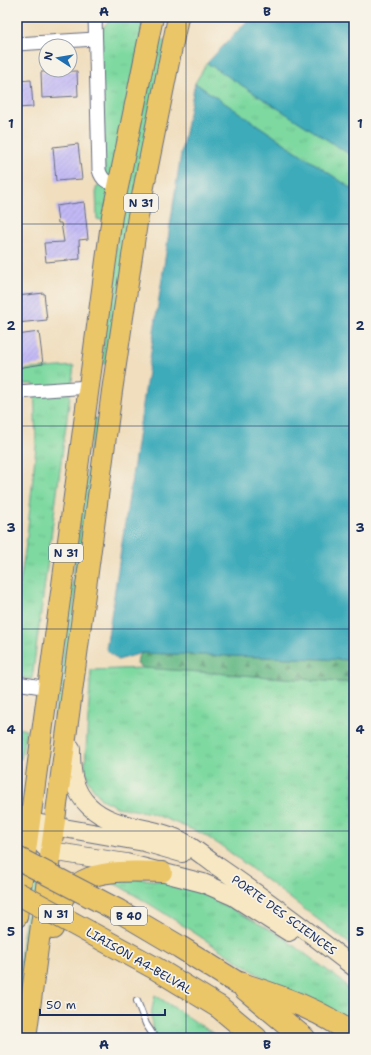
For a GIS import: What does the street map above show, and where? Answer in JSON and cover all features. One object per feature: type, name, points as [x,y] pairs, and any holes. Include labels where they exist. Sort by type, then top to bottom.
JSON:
[{"type":"highway","name":"B 40","points":[[17,858],[119,911],[236,982],[304,1038]]},
{"type":"highway","name":"LIAISON A4-BELVAL","points":[[17,907],[155,968],[219,1007]]},
{"type":"highway","name":"B 40","points":[[236,982],[274,994],[316,1012],[347,1030],[354,1036]]},
{"type":"highway","name":"B 40","points":[[219,1007],[237,1038]]},
{"type":"highway","name":"B 40","points":[[219,1007],[256,1038]]},
{"type":"main road","name":"N 31","points":[[26,1038],[51,851],[40,824],[46,754],[44,718],[110,231],[118,185],[153,17]]},
{"type":"main road","name":"N 31","points":[[17,907],[70,712],[112,391],[138,216],[178,17]]},
{"type":"main road","points":[[89,387],[112,391]]},
{"type":"main road","name":"PORTE DES SCIENCES","points":[[70,712],[72,776],[77,791],[89,806],[108,820],[156,831],[184,842],[272,905],[354,967]]},
{"type":"main road","name":"PORTE DES SCIENCES","points":[[40,824],[144,842],[172,849],[213,863]]},
{"type":"main road","name":"PORTE DES SCIENCES","points":[[51,851],[126,863],[203,883],[232,896],[285,929],[354,980]]},
{"type":"main road","name":"N 31","points":[[38,1038],[54,920],[62,901],[80,881],[95,874],[120,871],[162,872]]},
{"type":"street","points":[[95,17],[99,170],[101,177],[105,181],[118,185]]},
{"type":"street","points":[[17,44],[95,39]]},
{"type":"street","points":[[17,392],[89,387]]},
{"type":"street","points":[[17,683],[48,688]]},
{"type":"lane","points":[[137,1001],[146,1024],[155,1038]]},
{"type":"green space","points":[[114,17],[142,17],[144,20],[105,221],[97,219],[96,188],[105,181],[100,39],[104,26]]},
{"type":"green space","points":[[158,39],[165,41],[106,364],[101,363],[120,216]]},
{"type":"green space","points":[[207,63],[354,157],[354,190],[195,83]]},
{"type":"green space","points":[[74,366],[32,679],[17,677],[17,603],[27,537],[36,446],[34,384],[17,384],[17,370]]},
{"type":"green space","points":[[94,418],[99,418],[58,734],[52,734]]},
{"type":"green space","points":[[142,653],[354,660],[354,683],[144,668],[137,664],[138,657]]},
{"type":"green space","points":[[144,668],[354,683],[354,947],[223,847],[201,833],[151,813],[117,807],[101,799],[88,781],[85,766],[91,670]]},
{"type":"green space","points":[[17,728],[26,730],[21,759],[17,757]]},
{"type":"green space","points":[[36,865],[41,866],[24,988],[17,1016],[18,978],[22,940]]},
{"type":"green space","points":[[134,878],[169,882],[204,894],[280,935],[343,982],[354,998],[354,1029],[272,983],[161,911],[108,880]]},
{"type":"green space","points":[[155,995],[220,1038],[156,1038],[152,1027],[151,1017]]},
{"type":"water","points":[[251,17],[354,17],[354,157],[207,63]]},
{"type":"water","points":[[195,83],[354,190],[354,660],[142,653],[118,660],[106,649],[181,153]]},
{"type":"building","points":[[41,78],[77,78],[78,96],[42,98]]},
{"type":"building","points":[[31,80],[33,107],[17,108],[17,81]]},
{"type":"building","points":[[78,144],[82,179],[56,181],[53,147]]},
{"type":"building","points":[[84,202],[88,239],[79,240],[80,259],[46,262],[44,243],[64,242],[61,223],[58,223],[56,206]]},
{"type":"building","points":[[44,293],[47,320],[17,323],[17,296]]},
{"type":"building","points":[[39,332],[43,364],[17,368],[17,335]]}]
